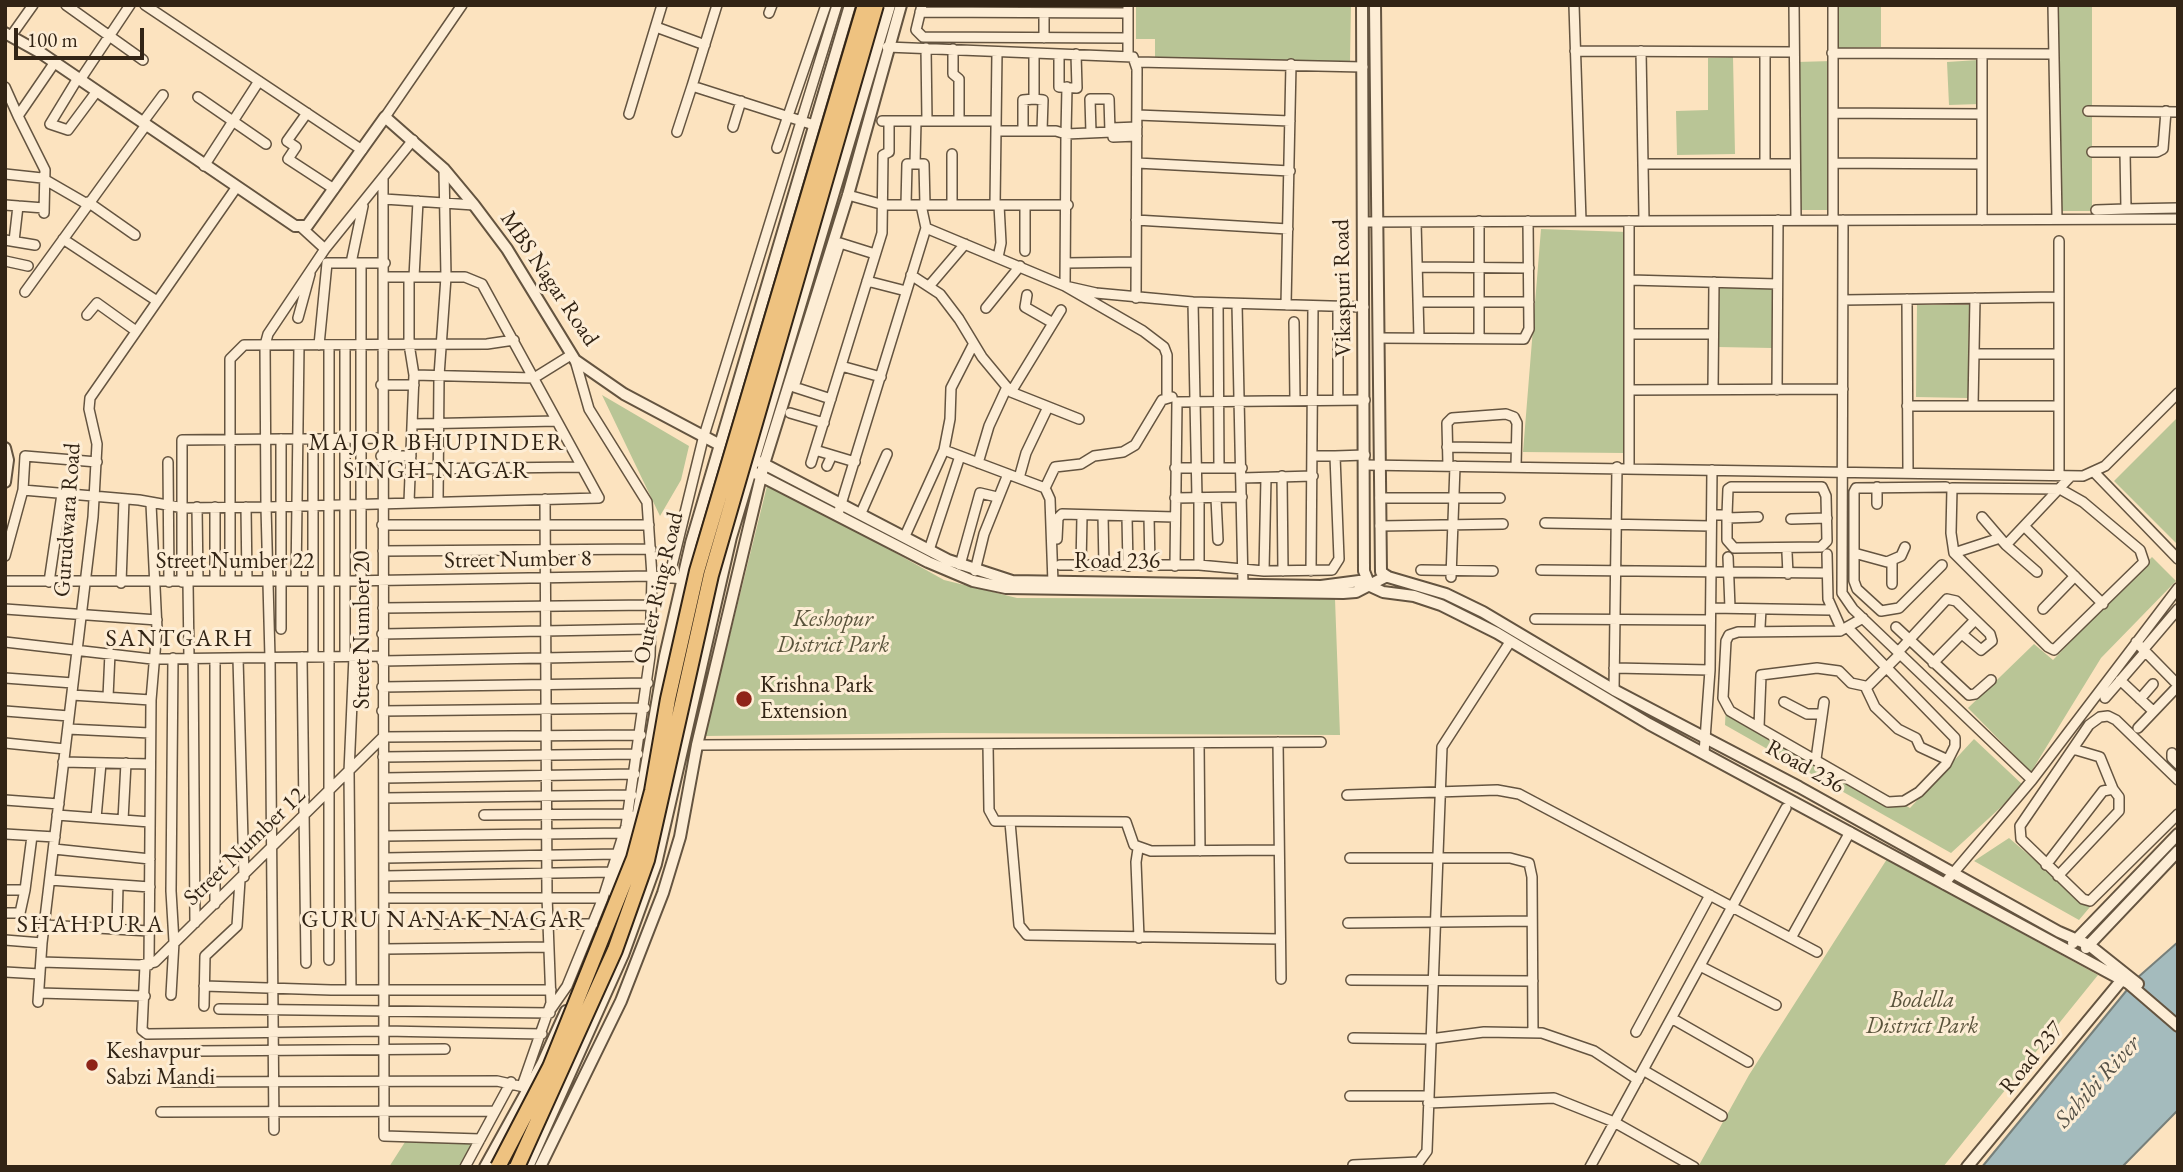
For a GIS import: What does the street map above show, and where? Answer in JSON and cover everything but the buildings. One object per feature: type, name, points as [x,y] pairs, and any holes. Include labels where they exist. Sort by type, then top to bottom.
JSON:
[{"type":"main road","name":"Outer Ring Road","points":[[498,1167],[550,1067],[634,858],[652,791],[668,699],[697,570],[865,5]]},
{"type":"main road","name":"Outer Ring Road","points":[[517,1167],[615,950],[647,860],[710,575],[876,5]]},
{"type":"street","points":[[33,5],[8,35],[55,62],[287,223],[301,227],[307,226],[334,189],[461,5]]},
{"type":"street","points":[[66,5],[143,60]]},
{"type":"street","points":[[97,91],[68,130],[50,124],[130,5]]},
{"type":"street","points":[[145,5],[362,150]]},
{"type":"street","points":[[629,114],[663,5]]},
{"type":"street","points":[[677,132],[717,5]]},
{"type":"street","points":[[777,148],[826,5]]},
{"type":"street","points":[[669,578],[703,436],[837,5]]},
{"type":"street","name":"Outer Ring Road","points":[[485,1167],[586,965],[616,886],[638,813],[660,684],[701,510],[850,5]]},
{"type":"street","points":[[540,1167],[616,1013],[663,893],[680,837],[697,745],[785,354],[890,5]]},
{"type":"street","points":[[528,1167],[618,967],[656,864],[719,579],[736,521],[758,467],[848,195],[887,47],[901,5]]},
{"type":"street","name":"Vikaspuri Road","points":[[1362,5],[1367,579]]},
{"type":"street","name":"Vikaspuri Road","points":[[1375,5],[1382,571]]},
{"type":"street","points":[[1574,5],[1581,221]]},
{"type":"street","points":[[1794,5],[1796,220]]},
{"type":"street","points":[[1833,5],[1833,163],[1843,300],[1842,593],[1863,618],[2042,795]]},
{"type":"street","points":[[2053,5],[2057,219]]},
{"type":"street","points":[[1128,38],[923,37],[916,30],[921,8],[1044,13],[1080,9],[1128,9],[1128,38],[1128,56]]},
{"type":"street","points":[[1044,13],[1044,38]]},
{"type":"street","points":[[656,27],[705,45]]},
{"type":"street","points":[[887,47],[1128,56],[1137,62],[1363,67]]},
{"type":"street","points":[[926,48],[927,121]]},
{"type":"street","points":[[953,49],[953,74],[958,79],[959,121]]},
{"type":"street","points":[[1575,51],[1794,52]]},
{"type":"street","points":[[1641,51],[1644,221]]},
{"type":"street","points":[[997,52],[997,205],[1001,243],[998,257]]},
{"type":"street","points":[[1765,52],[1765,164]]},
{"type":"street","points":[[1034,53],[1034,99]]},
{"type":"street","points":[[1832,53],[2053,54]]},
{"type":"street","points":[[1059,54],[1059,88],[1077,88],[1076,54]]},
{"type":"street","points":[[1982,54],[1982,220]]},
{"type":"street","points":[[18,116],[55,62]]},
{"type":"street","points":[[1136,298],[1137,62]]},
{"type":"street","points":[[1286,305],[1291,64]]},
{"type":"street","points":[[204,166],[259,81]]},
{"type":"street","points":[[692,86],[814,125]]},
{"type":"street","points":[[5,87],[45,170],[46,181],[44,210],[5,205]]},
{"type":"street","points":[[1065,286],[1068,205],[1067,88]]},
{"type":"street","points":[[25,292],[163,95]]},
{"type":"street","points":[[198,97],[266,144]]},
{"type":"street","points":[[1023,131],[1023,100],[1034,99],[1042,100],[1042,131]]},
{"type":"street","points":[[1091,133],[1090,99],[1109,99],[1111,132]]},
{"type":"street","points":[[733,127],[741,102]]},
{"type":"street","points":[[2088,111],[2178,111]]},
{"type":"street","points":[[2092,152],[2157,152],[2164,149],[2166,111]]},
{"type":"street","points":[[307,113],[287,141],[296,147],[288,159],[334,189]]},
{"type":"street","points":[[1833,113],[1982,114]]},
{"type":"street","points":[[1137,115],[1290,121]]},
{"type":"street","name":"MBS Nagar Road","points":[[385,117],[444,169],[474,205],[507,249],[573,358],[624,394],[703,436],[721,442]]},
{"type":"street","points":[[811,463],[882,233],[883,155],[888,152],[886,121],[959,121],[1023,131],[1066,134],[1111,132],[1112,128],[1137,132]]},
{"type":"street","points":[[915,164],[916,121]]},
{"type":"street","points":[[2166,138],[2178,138]]},
{"type":"street","points":[[275,1130],[265,345],[274,322],[325,249],[413,140]]},
{"type":"street","points":[[2124,152],[2126,209]]},
{"type":"street","points":[[952,154],[952,205]]},
{"type":"street","points":[[1137,163],[1290,171]]},
{"type":"street","points":[[1833,163],[1982,164]]},
{"type":"street","points":[[840,508],[926,228],[923,205],[924,164],[907,164],[906,205]]},
{"type":"street","points":[[1643,164],[1795,164]]},
{"type":"street","points":[[438,501],[439,376],[446,277],[444,169]]},
{"type":"street","points":[[5,174],[46,181],[87,203],[135,235]]},
{"type":"street","name":"Street Number 20","points":[[383,179],[383,1111]]},
{"type":"street","name":"Gurudwara Road","points":[[145,996],[38,998],[42,943],[94,497],[97,462],[90,398],[236,188]]},
{"type":"street","points":[[848,195],[884,205],[1068,205]]},
{"type":"street","points":[[384,199],[474,205]]},
{"type":"street","points":[[409,502],[414,386],[410,344],[412,277],[418,201]]},
{"type":"street","points":[[361,581],[356,263],[363,203]]},
{"type":"street","points":[[1025,251],[1026,205]]},
{"type":"street","points":[[18,206],[10,241],[35,245]]},
{"type":"street","points":[[2096,210],[2178,208]]},
{"type":"street","points":[[1363,222],[2178,219]]},
{"type":"street","points":[[1136,220],[1288,229]]},
{"type":"street","points":[[1777,390],[1778,220]]},
{"type":"street","points":[[1479,221],[1479,338]]},
{"type":"street","points":[[1378,338],[1524,339],[1529,329],[1528,221]]},
{"type":"street","points":[[1629,221],[1629,467]]},
{"type":"street","points":[[1416,222],[1419,338]]},
{"type":"street","points":[[301,227],[325,249]]},
{"type":"street","points":[[926,228],[1065,286],[1143,331],[1164,347],[1167,355],[1167,396],[1135,445],[1124,452],[1094,456],[1082,464],[1055,467],[1045,488]]},
{"type":"street","points":[[63,239],[157,301]]},
{"type":"street","points":[[2059,241],[2059,475]]},
{"type":"street","points":[[831,399],[794,387],[840,243],[875,254]]},
{"type":"street","points":[[930,285],[965,244]]},
{"type":"street","points":[[5,261],[28,266]]},
{"type":"street","points":[[1066,263],[1136,262]]},
{"type":"street","points":[[329,960],[330,657],[328,439],[324,345],[327,263],[385,263]]},
{"type":"street","points":[[298,318],[313,266]]},
{"type":"street","points":[[986,308],[1020,266]]},
{"type":"street","points":[[1418,267],[1529,268]]},
{"type":"street","points":[[911,275],[930,285],[959,319],[973,345],[1009,390],[1079,419]]},
{"type":"street","points":[[23,490],[124,499],[184,508],[381,502],[597,500],[598,495],[482,284],[474,279],[385,277]]},
{"type":"street","points":[[1630,280],[1777,284]]},
{"type":"street","points":[[867,281],[906,291]]},
{"type":"street","points":[[1713,389],[1714,282]]},
{"type":"street","points":[[1065,286],[1136,298],[1364,307]]},
{"type":"street","points":[[1027,295],[1025,307],[1053,323]]},
{"type":"street","points":[[1843,300],[2059,297]]},
{"type":"street","points":[[1973,406],[1975,298]]},
{"type":"street","points":[[1907,299],[1908,471]]},
{"type":"street","points":[[1193,302],[1199,565]]},
{"type":"street","points":[[1418,302],[1529,302]]},
{"type":"street","points":[[87,315],[97,303],[136,331]]},
{"type":"street","points":[[1218,303],[1219,468]]},
{"type":"street","points":[[1237,304],[1243,585]]},
{"type":"street","points":[[1311,571],[1314,306]]},
{"type":"street","points":[[1338,307],[1338,400]]},
{"type":"street","points":[[978,463],[989,426],[1061,310]]},
{"type":"street","points":[[1294,322],[1295,400]]},
{"type":"street","points":[[1630,334],[1713,334]]},
{"type":"street","points":[[230,581],[230,359],[244,345],[487,344],[514,340]]},
{"type":"street","points":[[751,343],[785,354]]},
{"type":"street","points":[[296,581],[299,345]]},
{"type":"street","points":[[345,345],[343,504],[349,656],[351,990]]},
{"type":"street","points":[[905,536],[944,450],[950,419],[951,388],[973,345]]},
{"type":"street","points":[[1974,354],[2059,354]]},
{"type":"street","points":[[414,375],[534,378],[573,358],[589,409],[647,502],[652,576],[650,656],[629,814],[593,924],[564,993],[550,1011]]},
{"type":"street","points":[[841,366],[881,377]]},
{"type":"street","points":[[382,385],[414,386]]},
{"type":"street","points":[[1631,390],[1843,389]]},
{"type":"street","points":[[1314,456],[1365,460],[1380,466],[1908,471],[2071,476],[2095,473],[2178,393]]},
{"type":"street","points":[[1167,396],[1180,401],[1365,400]]},
{"type":"street","points":[[1175,566],[1175,405],[1180,401]]},
{"type":"street","points":[[1907,406],[2059,405]]},
{"type":"street","points":[[1019,478],[1026,453],[1048,407]]},
{"type":"street","points":[[790,413],[824,423]]},
{"type":"street","points":[[1451,574],[1454,499],[1447,447],[1447,423],[1452,418],[1506,414],[1514,417],[1517,423],[1516,466]]},
{"type":"street","points":[[413,424],[557,421]]},
{"type":"street","points":[[195,923],[190,582],[182,440],[381,438]]},
{"type":"street","points":[[281,439],[281,629]]},
{"type":"street","points":[[313,439],[313,656]]},
{"type":"street","points":[[1447,447],[1516,448]]},
{"type":"street","points":[[5,448],[8,460],[5,482]]},
{"type":"street","points":[[815,450],[855,461]]},
{"type":"street","points":[[944,450],[1045,488],[1050,499],[1056,583]]},
{"type":"street","points":[[863,514],[887,453]]},
{"type":"street","points":[[827,466],[832,455]]},
{"type":"street","points":[[5,556],[23,490],[25,456],[97,462]]},
{"type":"street","points":[[381,456],[411,456]]},
{"type":"street","points":[[926,554],[960,456]]},
{"type":"street","points":[[1060,565],[1199,565],[1264,571],[1332,570],[1339,559],[1335,456]]},
{"type":"street","points":[[168,462],[169,582]]},
{"type":"street","points":[[410,469],[582,467]]},
{"type":"street","points":[[758,467],[973,580],[1029,590],[1343,593],[1367,579],[1383,592],[1414,596],[1441,605],[1944,884],[2066,950],[2127,979],[2178,1017]]},
{"type":"street","points":[[1614,690],[1617,467]]},
{"type":"street","points":[[1175,468],[1219,468],[1266,478],[1313,476]]},
{"type":"street","points":[[1704,753],[1710,670],[1712,470]]},
{"type":"street","points":[[1937,472],[1945,487],[1954,553],[2054,650],[2143,565],[2144,557],[2083,502],[2060,489],[1945,487],[1854,489],[1857,589],[1881,611],[1899,608],[1942,565]]},
{"type":"street","points":[[1945,487],[1952,472]]},
{"type":"street","points":[[2095,473],[2178,559]]},
{"type":"street","points":[[975,571],[997,497],[1008,474]]},
{"type":"street","points":[[1282,476],[1283,571]]},
{"type":"street","points":[[1954,553],[2003,541],[2025,527],[2071,476]]},
{"type":"street","points":[[1264,571],[1266,478]]},
{"type":"street","points":[[1813,486],[1825,490],[1827,541],[1821,547],[1734,548],[1727,540],[1727,516],[1728,489],[1731,487],[1813,486]]},
{"type":"street","points":[[1877,487],[1877,504]]},
{"type":"street","points":[[960,565],[980,493],[997,497]]},
{"type":"street","points":[[49,582],[62,494]]},
{"type":"street","points":[[1175,498],[1242,497]]},
{"type":"street","points":[[1216,498],[1218,540]]},
{"type":"street","points":[[1380,498],[1500,498]]},
{"type":"street","points":[[121,583],[124,499]]},
{"type":"street","points":[[174,1082],[511,1082],[525,1087],[550,1011],[551,990],[547,923],[545,499]]},
{"type":"street","points":[[151,504],[152,582],[156,620],[150,699],[149,931],[142,1030],[147,1034],[384,1031],[542,1034]]},
{"type":"street","points":[[190,582],[197,507]]},
{"type":"street","points":[[215,507],[215,581]]},
{"type":"street","points":[[246,507],[247,581]]},
{"type":"street","name":"Road 236","points":[[840,508],[863,514],[905,536],[926,554],[1012,581],[1336,586],[1367,579],[1382,571],[1447,594],[1614,690],[1955,872],[2059,932],[2089,945],[2127,979]]},
{"type":"street","points":[[701,510],[736,521]]},
{"type":"street","points":[[1056,583],[1060,565],[1058,518],[1062,514],[1175,517]]},
{"type":"street","points":[[1712,515],[1758,517]]},
{"type":"street","points":[[1081,566],[1082,516]]},
{"type":"street","points":[[1102,516],[1104,566]]},
{"type":"street","points":[[1127,517],[1128,566]]},
{"type":"street","points":[[1149,517],[1150,566]]},
{"type":"street","points":[[1982,517],[2003,541],[2038,572]]},
{"type":"street","points":[[1791,519],[1826,518]]},
{"type":"street","points":[[1380,526],[1503,523]]},
{"type":"street","points":[[1545,523],[1711,526]]},
{"type":"street","points":[[382,525],[649,525]]},
{"type":"street","points":[[2025,527],[2103,604]]},
{"type":"street","points":[[1841,556],[1854,554],[1892,561],[1901,556],[1905,547]]},
{"type":"street","points":[[383,551],[650,549]]},
{"type":"street","points":[[1787,553],[1788,573]]},
{"type":"street","points":[[1708,704],[1725,704],[1759,727],[1888,802],[1895,803],[1919,792],[1948,760],[1955,746],[1952,731],[1843,626],[1831,610],[1827,554]]},
{"type":"street","points":[[1728,557],[1730,608]]},
{"type":"street","points":[[1892,561],[1892,584]]},
{"type":"street","points":[[1421,570],[1451,574],[1493,571]]},
{"type":"street","points":[[1541,570],[1711,574],[1827,573]]},
{"type":"street","name":"Street Number 8","points":[[383,581],[652,576],[683,579]]},
{"type":"street","points":[[2043,609],[2075,576]]},
{"type":"street","name":"Street Number 22","points":[[5,581],[383,581]]},
{"type":"street","points":[[1944,884],[2030,782],[2178,588]]},
{"type":"street","points":[[1866,688],[1947,599],[1956,601],[1993,638],[1984,650],[1962,634]]},
{"type":"street","points":[[383,608],[651,605]]},
{"type":"street","points":[[1711,608],[1831,610]]},
{"type":"street","points":[[1760,608],[1760,627]]},
{"type":"street","points":[[5,609],[156,620]]},
{"type":"street","points":[[2105,698],[2178,609]]},
{"type":"street","points":[[1725,704],[1726,641],[1729,635],[1738,632],[1831,632],[1863,618]]},
{"type":"street","points":[[1535,619],[1710,620]]},
{"type":"street","points":[[1933,663],[1975,620]]},
{"type":"street","points":[[1896,627],[1969,695],[1975,694],[1991,680]]},
{"type":"street","points":[[382,634],[651,629]]},
{"type":"street","points":[[5,642],[152,659],[349,656],[547,659],[650,656]]},
{"type":"street","points":[[1353,1165],[1419,1162],[1425,1158],[1440,760],[1447,735],[1510,642]]},
{"type":"street","points":[[2136,642],[2177,683],[2138,729]]},
{"type":"street","points":[[108,697],[110,653]]},
{"type":"street","points":[[302,657],[306,963]]},
{"type":"street","points":[[171,995],[174,942],[171,891],[173,658]]},
{"type":"street","points":[[215,659],[215,904]]},
{"type":"street","points":[[204,1006],[205,956],[235,930],[239,921],[242,878],[238,659]]},
{"type":"street","points":[[1614,668],[1710,670]]},
{"type":"street","points":[[1759,727],[1761,675],[1817,668],[1844,673],[1851,682],[1866,688],[1875,707],[1898,729],[1916,738],[1924,750],[1948,760]]},
{"type":"street","points":[[5,678],[73,683]]},
{"type":"street","points":[[2120,680],[2153,711]]},
{"type":"street","points":[[382,687],[660,684]]},
{"type":"street","points":[[2140,699],[2153,684]]},
{"type":"street","points":[[72,695],[150,699]]},
{"type":"street","points":[[1784,702],[1807,713],[1822,714]]},
{"type":"street","points":[[1816,759],[1824,702]]},
{"type":"street","points":[[382,712],[645,708]]},
{"type":"street","points":[[5,711],[69,716]]},
{"type":"street","points":[[2178,780],[2116,720],[2108,716],[2089,725],[2020,826],[2021,839],[2083,899],[2090,901],[2178,814]]},
{"type":"street","points":[[68,729],[150,733]]},
{"type":"street","points":[[383,737],[641,735]]},
{"type":"street","name":"Street Number 12","points":[[147,965],[271,850],[383,737]]},
{"type":"street","points":[[1278,742],[1281,979]]},
{"type":"street","points":[[697,745],[1321,742]]},
{"type":"street","points":[[5,743],[65,749]]},
{"type":"street","points":[[1199,743],[1200,851]]},
{"type":"street","points":[[988,745],[990,814],[995,821],[1126,822],[1130,825],[1132,842],[1138,849],[1279,850]]},
{"type":"street","points":[[2058,876],[2119,811],[2119,797],[2100,757],[2073,749]]},
{"type":"street","points":[[2172,753],[2172,758],[2178,764]]},
{"type":"street","points":[[383,757],[638,754]]},
{"type":"street","points":[[64,762],[150,764]]},
{"type":"street","points":[[96,818],[101,763]]},
{"type":"street","points":[[122,820],[127,764]]},
{"type":"street","points":[[384,778],[635,774]]},
{"type":"street","points":[[2046,865],[2103,791],[2113,789]]},
{"type":"street","points":[[1347,795],[1497,790],[1519,794],[1817,953]]},
{"type":"street","points":[[384,798],[632,794]]},
{"type":"street","points":[[5,800],[58,804]]},
{"type":"street","points":[[1590,1167],[1786,808]]},
{"type":"street","points":[[484,814],[629,814]]},
{"type":"street","points":[[57,815],[150,822]]},
{"type":"street","points":[[1010,822],[1019,925],[1022,932],[1032,937],[1280,939]]},
{"type":"street","points":[[1791,938],[1850,832]]},
{"type":"street","points":[[384,836],[624,833]]},
{"type":"street","points":[[5,834],[55,837]]},
{"type":"street","points":[[2066,950],[2178,834]]},
{"type":"street","points":[[5,913],[16,914],[22,910],[32,835]]},
{"type":"street","points":[[54,849],[150,859]]},
{"type":"street","points":[[1138,849],[1136,862],[1139,937]]},
{"type":"street","points":[[2079,956],[2178,851]]},
{"type":"street","points":[[385,858],[618,854]]},
{"type":"street","points":[[1350,858],[1524,859],[1529,863],[1532,877],[1533,1032]]},
{"type":"street","points":[[385,876],[612,872]]},
{"type":"street","points":[[50,880],[150,887]]},
{"type":"street","points":[[117,929],[118,885]]},
{"type":"street","points":[[5,890],[25,890]]},
{"type":"street","points":[[1636,1032],[1710,895]]},
{"type":"street","points":[[385,898],[603,898]]},
{"type":"street","points":[[1349,923],[1532,920]]},
{"type":"street","points":[[422,924],[593,924]]},
{"type":"street","points":[[45,925],[149,931]]},
{"type":"street","points":[[5,940],[42,943]]},
{"type":"street","points":[[385,949],[548,947]]},
{"type":"street","points":[[41,962],[147,965]]},
{"type":"street","points":[[1700,966],[1776,1005]]},
{"type":"street","points":[[5,972],[40,974]]},
{"type":"street","points":[[2127,979],[2178,1026]]},
{"type":"street","name":"Road 237","points":[[1967,1167],[2127,979]]},
{"type":"street","points":[[1351,980],[1533,981]]},
{"type":"street","points":[[204,986],[351,990],[551,990]]},
{"type":"street","points":[[219,1009],[550,1011]]},
{"type":"street","points":[[1673,1019],[1748,1062]]},
{"type":"street","points":[[1353,1038],[1430,1039],[1484,1032],[1533,1032],[1594,1051],[1721,1115]]},
{"type":"street","points":[[197,1051],[445,1049]]},
{"type":"street","points":[[465,1167],[511,1082]]},
{"type":"street","points":[[1350,1096],[1428,1099],[1555,1098],[1614,1122],[1694,1167]]},
{"type":"street","points":[[383,1111],[385,1138],[480,1139]]},
{"type":"street","points":[[161,1112],[495,1111]]},
{"type":"green space","points":[[1136,5],[1351,5],[1350,62],[1155,64],[1155,39],[1136,39]]},
{"type":"green space","points":[[1836,5],[1881,5],[1881,47],[1837,48]]},
{"type":"green space","points":[[2058,5],[2092,5],[2092,211],[2059,211]]},
{"type":"green space","points":[[1733,57],[1735,154],[1677,155],[1676,111],[1708,110],[1708,58]]},
{"type":"green space","points":[[1978,60],[1980,104],[1949,105],[1947,62]]},
{"type":"green space","points":[[1832,61],[1834,210],[1799,210],[1797,62]]},
{"type":"green space","points":[[1541,229],[1627,232],[1624,453],[1523,452]]},
{"type":"green space","points":[[1718,284],[1773,284],[1772,348],[1718,347]]},
{"type":"green space","points":[[1917,305],[1969,305],[1968,398],[1916,397]]},
{"type":"green space","points":[[602,395],[689,446],[681,480],[660,516]]},
{"type":"green space","points":[[2178,417],[2178,545],[2114,481]]},
{"type":"green space","name":"Keshopur District Park","points":[[768,482],[944,580],[1017,598],[1335,599],[1340,735],[943,733],[705,736]]},
{"type":"green space","points":[[2152,557],[2176,581],[2101,658],[2031,772],[1968,708],[2034,644],[2053,660]]},
{"type":"green space","points":[[1726,704],[1910,808],[1974,739],[2024,786],[1951,853],[1725,725]]},
{"type":"green space","points":[[2009,838],[2090,907],[2079,920],[1974,861]]},
{"type":"green space","name":"Bodella District Park","points":[[1887,859],[2098,975],[1943,1167],[1698,1167],[1749,1075]]},
{"type":"green space","points":[[405,1142],[476,1144],[461,1167],[389,1167]]},
{"type":"water","name":"Sahibi River","points":[[2178,942],[2177,1111],[2122,1167],[1982,1167],[2136,979]]},
{"type":"place","name":"Krishna Park Extension","points":[[744,699]]},
{"type":"place","name":"Keshavpur Sabzi Mandi","points":[[92,1065]]},
{"type":"district","name":"MAJOR BHUPINDER SINGH NAGAR","points":[[437,457]]},
{"type":"district","name":"SANTGARH","points":[[180,639]]},
{"type":"district","name":"GURU NANAK NAGAR","points":[[444,920]]},
{"type":"district","name":"SHAHPURA","points":[[91,925]]}]
